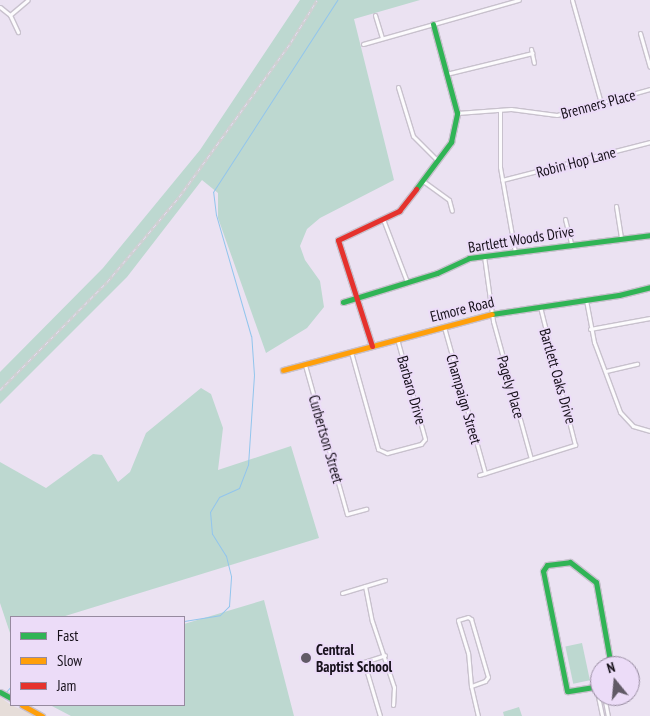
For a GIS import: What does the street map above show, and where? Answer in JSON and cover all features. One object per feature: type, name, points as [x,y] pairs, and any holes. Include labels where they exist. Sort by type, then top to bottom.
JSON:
[{"type":"street","points":[[10,15],[28,0]]},
{"type":"street","points":[[363,44],[519,0]]},
{"type":"street","points":[[572,0],[601,103]]},
{"type":"street","points":[[0,7],[10,15],[18,32]]},
{"type":"street","points":[[375,15],[382,38]]},
{"type":"street","points":[[372,346],[338,240],[383,219],[401,208],[451,142],[457,113],[433,24]]},
{"type":"street","points":[[640,33],[650,67]]},
{"type":"street","points":[[446,74],[532,51],[534,63]]},
{"type":"street","points":[[398,86],[413,136],[438,160]]},
{"type":"street","name":"Brenners Place","points":[[457,113],[517,109],[553,116],[650,89]]},
{"type":"street","points":[[500,110],[499,164],[515,252]]},
{"type":"street","name":"Robin Hop Lane","points":[[502,180],[650,142]]},
{"type":"street","points":[[423,181],[450,201],[452,211]]},
{"type":"street","points":[[616,206],[621,237]]},
{"type":"street","points":[[383,219],[407,282]]},
{"type":"street","points":[[565,219],[571,244]]},
{"type":"street","name":"Bartlett Woods Drive","points":[[343,302],[437,273],[463,260],[621,237],[650,235]]},
{"type":"street","name":"Pagely Place","points":[[484,256],[491,314],[531,460]]},
{"type":"street","name":"Elmore Road","points":[[283,370],[491,314],[586,300],[650,287]]},
{"type":"street","points":[[586,300],[590,329],[622,416],[640,429],[650,430]]},
{"type":"street","name":"Bartlett Oaks Drive","points":[[531,460],[575,445],[540,307]]},
{"type":"street","points":[[590,329],[650,318]]},
{"type":"street","name":"Champaign Street","points":[[444,326],[485,473]]},
{"type":"street","name":"Barbaro Drive","points":[[352,352],[380,452],[386,453],[424,442],[397,339]]},
{"type":"street","name":"Curbertson Street","points":[[305,364],[347,514],[366,509]]},
{"type":"street","points":[[606,371],[637,364]]},
{"type":"street","points":[[479,474],[531,460]]},
{"type":"street","points":[[590,688],[567,691],[543,569],[547,565],[565,561],[588,573],[596,582],[609,656]]},
{"type":"street","points":[[342,593],[385,580]]},
{"type":"street","points":[[365,586],[372,621],[385,655],[394,691],[393,705]]},
{"type":"street","points":[[471,686],[485,682],[488,677],[471,619],[468,617],[458,620],[468,653],[471,686],[478,716]]},
{"type":"street","points":[[380,716],[364,662],[385,655]]},
{"type":"street","points":[[24,706],[42,716]]},
{"type":"shaded area","points":[[0,697],[10,706],[36,716],[0,716]]},
{"type":"green space","points":[[300,0],[420,0],[354,19],[394,180],[320,218],[307,229],[300,246],[305,260],[320,281],[324,307],[307,328],[266,353],[218,218],[218,193],[202,180],[127,277],[0,404],[0,372],[103,268],[200,150]]},
{"type":"green space","points":[[201,388],[211,394],[223,428],[218,470],[291,446],[319,538],[65,616],[10,616],[10,633],[0,603],[0,462],[46,488],[93,454],[102,455],[118,482],[130,472],[146,433]]},
{"type":"green space","points":[[264,600],[294,716],[71,716],[52,706],[185,706],[185,624]]},
{"type":"green space","points":[[582,643],[590,680],[573,684],[565,647]]},
{"type":"green space","points":[[519,707],[522,716],[504,716],[503,712]]},
{"type":"waterway","points":[[185,621],[220,615],[229,606],[231,576],[226,556],[212,534],[210,512],[219,497],[239,488],[248,465],[254,375],[251,336],[216,215],[213,192],[337,0]]},
{"type":"waterway","points":[[5,693],[10,687]]},
{"type":"railway","points":[[0,390],[107,282],[179,197],[291,42],[317,0]]},
{"type":"traffic: fast","points":[[416,189],[451,142],[457,113],[433,24]]},
{"type":"traffic: fast","points":[[343,302],[437,273],[469,258],[650,235]]},
{"type":"traffic: fast","points":[[492,314],[619,295],[650,287]]},
{"type":"traffic: fast","points":[[590,688],[567,691],[543,571],[547,565],[570,562],[596,582],[609,656]]},
{"type":"traffic: fast","points":[[0,692],[10,697]]},
{"type":"traffic: slow","points":[[283,370],[492,314]]},
{"type":"traffic: slow","points":[[24,706],[42,716]]},
{"type":"traffic: jam","points":[[372,346],[338,240],[399,211],[416,189]]},
{"type":"place","name":"Central Baptist School","points":[[306,658]]}]
